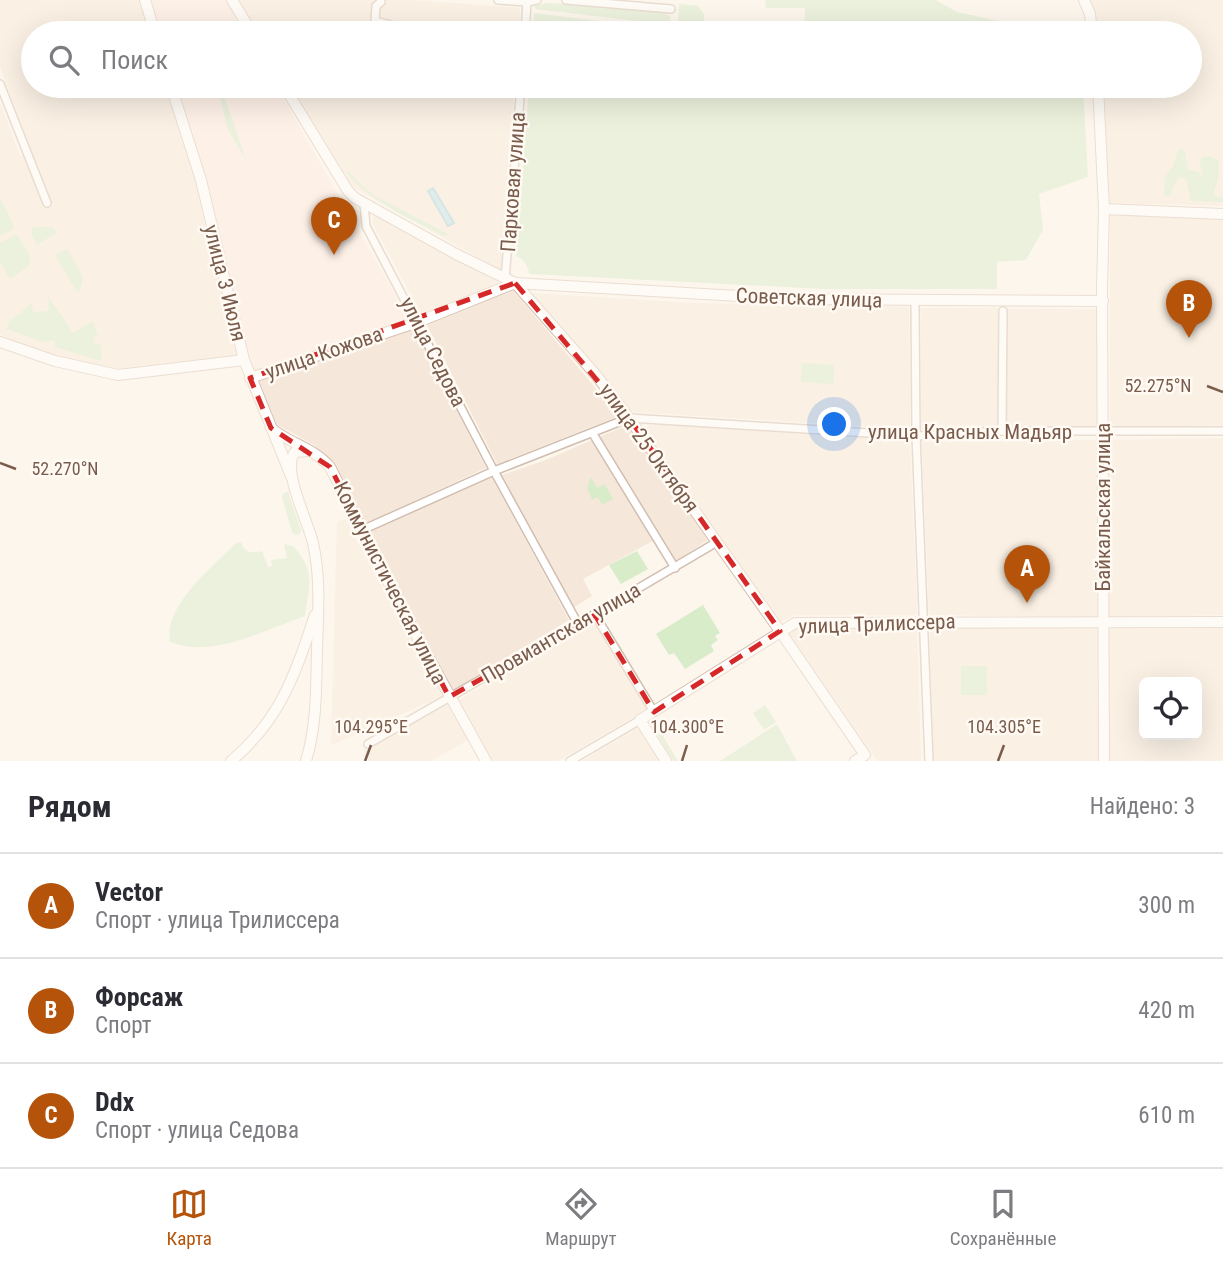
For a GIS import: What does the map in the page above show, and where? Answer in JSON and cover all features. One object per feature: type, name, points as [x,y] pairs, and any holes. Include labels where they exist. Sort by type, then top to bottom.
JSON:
[{"type":"main road","points":[[145,0],[151,21]]},
{"type":"main road","points":[[232,0],[245,21]]},
{"type":"main road","points":[[1084,0],[1091,21]]},
{"type":"main road","name":"улица 3 Июля","points":[[176,98],[201,180],[244,360],[291,476],[314,545],[319,604],[315,714],[312,741],[306,761]]},
{"type":"main road","name":"улица Седова","points":[[291,98],[348,191],[364,204]]},
{"type":"main road","name":"Байкальская улица","points":[[1099,98],[1104,209],[1104,761]]},
{"type":"main road","name":"улица 25 Октября","points":[[364,204],[510,281],[596,375],[780,631],[803,672],[867,758]]},
{"type":"main road","points":[[1104,209],[1223,214]]},
{"type":"main road","name":"улица Кожова","points":[[250,378],[418,322],[510,281]]},
{"type":"main road","name":"Советская улица","points":[[510,281],[790,299],[1102,301]]},
{"type":"main road","name":"улица Кожова","points":[[0,342],[55,361],[118,375],[244,360]]},
{"type":"main road","name":"Коммунистическая улица","points":[[271,428],[321,457],[330,467],[449,697],[486,761]]},
{"type":"main road","points":[[291,476],[290,460],[295,452],[305,450],[321,457]]},
{"type":"main road","points":[[231,761],[257,737],[284,698],[295,675],[319,604]]},
{"type":"main road","name":"улица Трилиссера","points":[[640,720],[794,622],[1223,622]]},
{"type":"main road","points":[[640,720],[666,761]]},
{"type":"main road","points":[[855,761],[867,758]]},
{"type":"street","points":[[498,0],[537,0]]},
{"type":"street","points":[[566,0],[671,9]]},
{"type":"street","points":[[375,21],[376,6],[380,2]]},
{"type":"street","points":[[526,21],[527,2]]},
{"type":"street","points":[[0,84],[47,203]]},
{"type":"street","name":"Парковая улица","points":[[510,281],[520,98]]},
{"type":"street","name":"улица Седова","points":[[364,204],[366,226],[494,471],[579,624]]},
{"type":"street","points":[[915,301],[916,436],[929,761]]},
{"type":"street","points":[[1002,431],[1003,311]]},
{"type":"street","name":"улица Красных Мадьяр","points":[[362,530],[494,471],[629,418],[916,436],[1002,431],[1223,431]]},
{"type":"street","points":[[593,434],[676,568]]},
{"type":"street","name":"Провиантская улица","points":[[368,744],[717,542]]},
{"type":"street","points":[[595,615],[654,712]]},
{"type":"street","name":"улица Трилиссера","points":[[570,761],[640,720]]},
{"type":"highlighted area","points":[[515,283],[629,418],[780,631],[654,712],[595,615],[449,697],[330,467],[271,428],[250,378]]},
{"type":"shaded area","points":[[0,0],[139,0],[145,21],[21,21],[21,98],[169,98],[195,181],[236,355],[119,368],[83,363],[25,347],[0,334],[0,102],[20,156],[32,152],[0,67]]},
{"type":"shaded area","points":[[151,0],[227,0],[239,21],[157,21]]},
{"type":"shaded area","points":[[239,0],[412,0],[520,8],[519,21],[252,21]]},
{"type":"shaded area","points":[[1091,0],[1223,0],[1223,206],[1110,203],[1105,98],[1202,98],[1202,21],[1097,21]]},
{"type":"shaded area","points":[[182,98],[283,98],[410,321],[253,372],[207,179]]},
{"type":"shaded area","points":[[298,98],[514,98],[502,271],[353,187]]},
{"type":"shaded area","points":[[373,215],[499,283],[421,314],[373,224]]},
{"type":"shaded area","points":[[1110,215],[1223,219],[1223,425],[1110,427]]},
{"type":"shaded area","points":[[513,290],[619,416],[497,464],[427,325]]},
{"type":"shaded area","points":[[532,293],[691,303],[909,307],[910,429],[632,412]]},
{"type":"shaded area","points":[[921,308],[998,308],[998,428],[921,428]]},
{"type":"shaded area","points":[[1007,309],[1098,309],[1098,428],[1007,428]]},
{"type":"shaded area","points":[[415,329],[486,468],[364,524],[334,463],[314,445],[276,424],[258,382]]},
{"type":"shaded area","points":[[627,425],[708,540],[676,561],[660,537],[583,579],[592,596],[573,608],[502,475],[543,461]]},
{"type":"shaded area","points":[[648,426],[910,441],[917,615],[795,615],[781,622],[648,434]]},
{"type":"shaded area","points":[[1223,438],[1223,615],[1109,617],[1110,440]]},
{"type":"shaded area","points":[[1098,440],[1097,617],[929,615],[922,442]]},
{"type":"shaded area","points":[[491,476],[569,620],[453,690],[382,565],[366,530]]},
{"type":"shaded area","points":[[345,519],[443,696],[331,745],[337,522]]},
{"type":"shaded area","points":[[594,620],[649,708],[558,761],[493,761],[459,700]]},
{"type":"shaded area","points":[[917,627],[921,761],[878,761],[788,632],[796,628]]},
{"type":"shaded area","points":[[930,627],[1097,629],[1098,761],[932,761]]},
{"type":"shaded area","points":[[1223,628],[1223,761],[1110,761],[1109,629]]},
{"type":"shaded area","points":[[447,705],[468,740],[431,761],[366,761],[364,750]]},
{"type":"shaded area","points":[[638,728],[659,761],[582,761]]},
{"type":"green space","points":[[765,0],[936,0],[957,12],[998,21],[804,21],[805,8],[766,8]]},
{"type":"green space","points":[[546,3],[593,5],[665,13],[670,16],[670,21],[636,21],[536,9],[534,6]]},
{"type":"green space","points":[[679,4],[698,6],[704,14],[704,21],[678,21]]},
{"type":"green space","points":[[534,13],[600,21],[534,21]]},
{"type":"green space","points":[[220,98],[225,98],[246,160],[228,130]]},
{"type":"green space","points":[[528,98],[1084,98],[1088,177],[1039,194],[1043,230],[1026,260],[997,262],[997,289],[824,289],[529,274],[525,263],[516,256]]},
{"type":"green space","points":[[1178,150],[1185,151],[1188,170],[1199,172],[1203,179],[1200,161],[1202,157],[1210,156],[1219,161],[1218,179],[1213,194],[1219,198],[1223,195],[1223,202],[1191,201],[1186,179],[1179,177],[1171,195],[1164,194],[1165,177],[1173,166]]},
{"type":"green space","points":[[345,171],[377,197],[448,234],[446,237],[392,209],[367,193]]},
{"type":"green space","points":[[0,198],[14,226],[0,236]]},
{"type":"green space","points":[[51,227],[58,232],[37,245],[31,234],[32,228]]},
{"type":"green space","points":[[15,235],[30,256],[29,266],[10,279],[0,262],[0,243]]},
{"type":"green space","points":[[67,249],[83,277],[80,291],[77,292],[55,255]]},
{"type":"green space","points":[[48,296],[73,333],[93,321],[98,335],[93,337],[95,344],[101,345],[101,361],[55,347],[55,340],[43,342],[7,329],[9,322],[32,303],[33,312],[49,311]]},
{"type":"green space","points":[[802,363],[834,365],[834,384],[801,382]]},
{"type":"green space","points":[[591,477],[597,488],[605,484],[613,499],[602,505],[598,497],[592,500],[587,488]]},
{"type":"green space","points":[[288,492],[300,534],[295,535],[292,532],[282,498],[284,493]]},
{"type":"green space","points":[[241,542],[249,551],[262,551],[268,567],[272,566],[271,560],[287,558],[284,544],[293,546],[308,571],[305,616],[221,645],[187,646],[170,642],[174,614],[182,601],[203,575],[236,543]]},
{"type":"green space","points":[[637,551],[648,569],[621,584],[609,565]]},
{"type":"green space","points":[[703,605],[720,633],[715,636],[718,640],[711,645],[714,651],[685,669],[674,653],[669,655],[656,634]]},
{"type":"green space","points":[[961,666],[987,666],[987,695],[961,695]]},
{"type":"green space","points":[[765,705],[776,722],[764,730],[753,713]]},
{"type":"green space","points":[[653,719],[678,761],[673,761],[653,728]]},
{"type":"green space","points":[[777,724],[797,761],[720,761]]},
{"type":"water","points":[[433,188],[454,223],[448,226],[428,191]]},
{"type":"place","name":"Ddx","points":[[334,255]]},
{"type":"place","name":"Форсаж","points":[[1189,338]]},
{"type":"place","name":"Vector","points":[[1027,603]]}]
